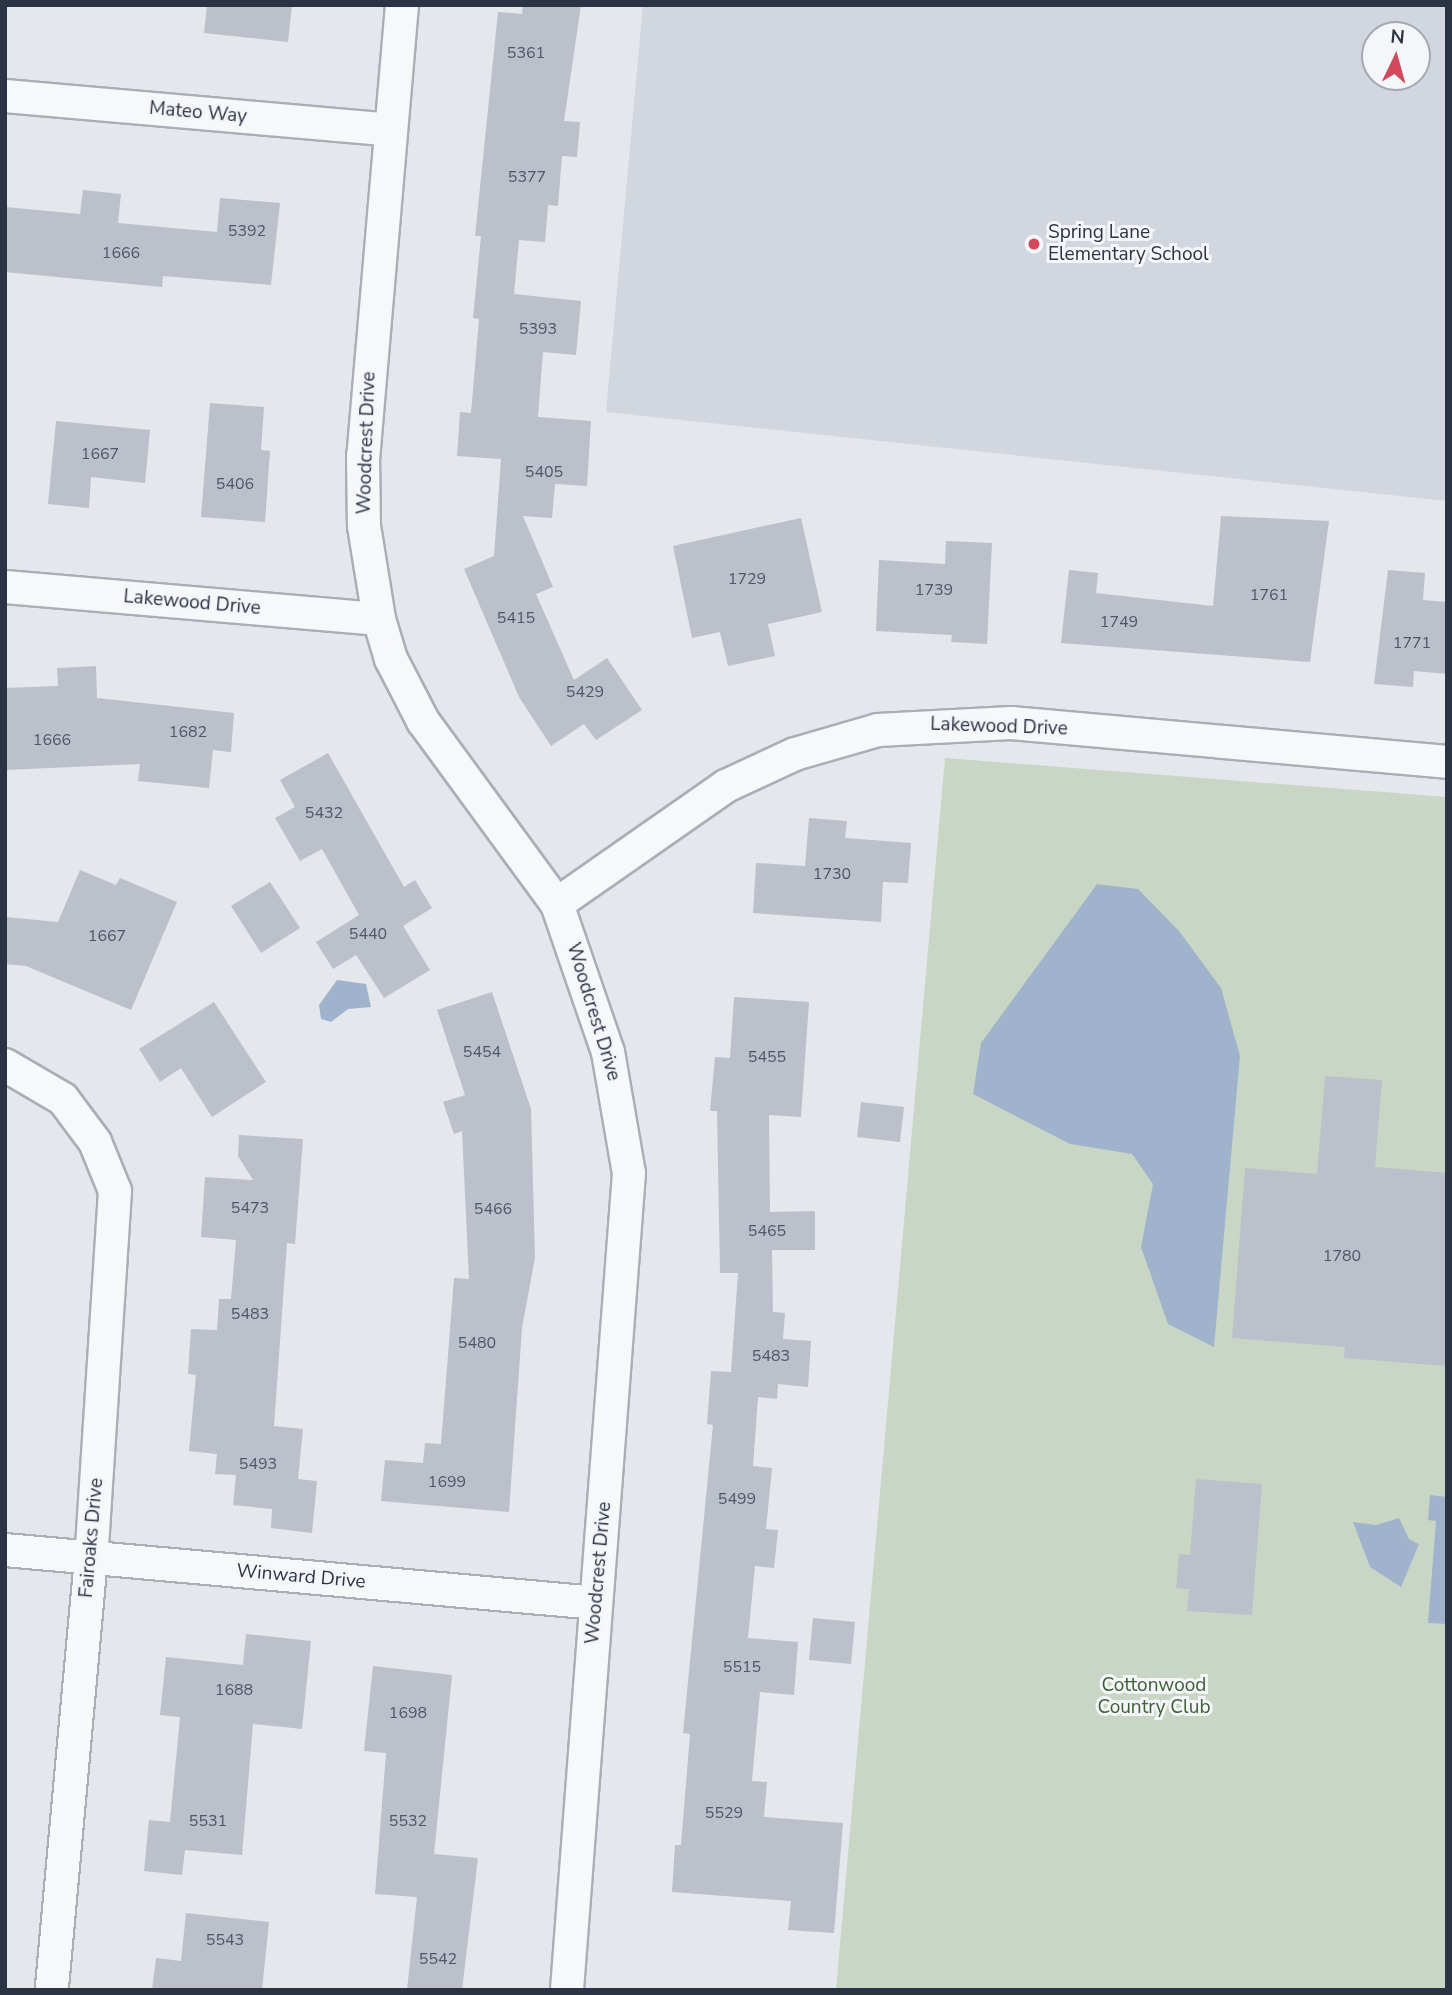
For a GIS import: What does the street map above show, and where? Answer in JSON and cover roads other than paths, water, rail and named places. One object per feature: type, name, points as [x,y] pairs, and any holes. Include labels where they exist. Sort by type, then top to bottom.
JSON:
[{"type":"street","name":"Woodcrest Drive","points":[[402,5],[363,456],[364,526],[379,619],[391,659],[423,721],[557,904],[608,1052],[629,1173],[566,1990]]},
{"type":"street","name":"Mateo Way","points":[[5,96],[391,130]]},
{"type":"street","name":"Lakewood Drive","points":[[5,587],[379,619]]},
{"type":"street","name":"Lakewood Drive","points":[[557,904],[726,786],[795,754],[878,730],[1011,723],[1447,762]]},
{"type":"street","name":"Fairoaks Drive","points":[[5,1065],[63,1099],[95,1142],[115,1191],[91,1558],[52,1990]]},
{"type":"street","name":"Winward Drive","points":[[5,1550],[596,1603]]},
{"type":"water","points":[[1097,884],[1138,889],[1179,931],[1221,988],[1240,1056],[1214,1347],[1168,1324],[1141,1247],[1153,1184],[1132,1154],[1070,1144],[973,1094],[981,1043]]},
{"type":"water","points":[[337,980],[366,984],[371,1007],[348,1009],[331,1022],[321,1019],[319,1005]]},
{"type":"water","points":[[1430,1495],[1447,1497],[1447,1624],[1428,1623],[1436,1521],[1428,1520]]},
{"type":"water","points":[[1399,1518],[1409,1539],[1419,1544],[1401,1587],[1370,1567],[1353,1522],[1376,1525]]},
{"type":"place","name":"Spring Lane Elementary School","points":[[1034,244]]},
{"type":"park label","name":"Cottonwood Country Club","points":[[1154,1697]]}]
